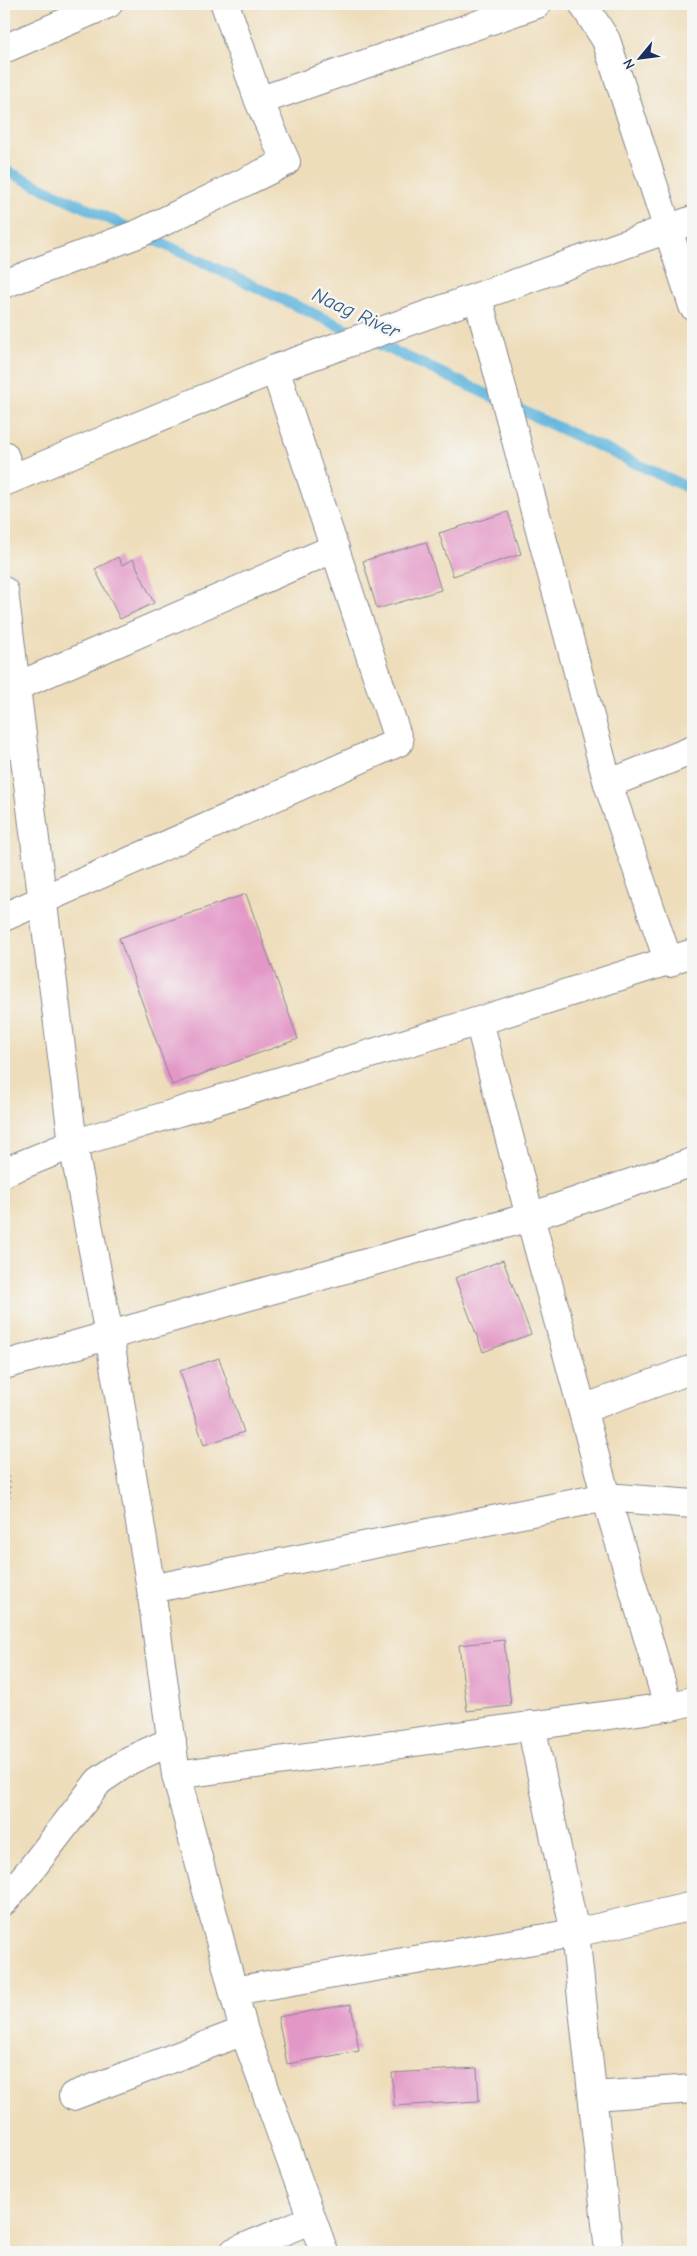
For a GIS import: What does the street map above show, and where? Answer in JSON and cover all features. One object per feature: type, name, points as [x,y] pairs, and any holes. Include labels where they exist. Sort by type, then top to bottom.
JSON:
[{"type":"street","points":[[4,49],[108,4]]},
{"type":"street","points":[[4,284],[140,233],[286,162],[258,101],[225,4]]},
{"type":"street","points":[[258,101],[537,4]]},
{"type":"street","points":[[583,4],[606,40],[681,224],[693,306]]},
{"type":"street","points":[[7,472],[275,369],[681,224]]},
{"type":"street","points":[[4,1172],[73,1144],[479,1022],[681,958],[608,784],[478,298]]},
{"type":"street","points":[[4,917],[398,742],[275,369]]},
{"type":"street","points":[[10,690],[335,548]]},
{"type":"street","points":[[4,591],[10,690],[43,900],[73,1144],[109,1335],[151,1589],[176,1775],[244,2031],[324,2252]]},
{"type":"street","points":[[608,784],[693,750]]},
{"type":"street","points":[[479,1022],[606,1497],[667,1706]]},
{"type":"street","points":[[4,1365],[530,1217],[693,1162]]},
{"type":"street","points":[[583,1409],[693,1369]]},
{"type":"street","points":[[151,1589],[606,1497],[693,1504]]},
{"type":"street","points":[[176,1775],[693,1701]]},
{"type":"street","points":[[531,1725],[575,1934],[609,2252]]},
{"type":"street","points":[[4,1901],[99,1781],[130,1760],[172,1741]]},
{"type":"street","points":[[233,1991],[575,1934],[693,1906]]},
{"type":"street","points":[[73,2096],[244,2031]]},
{"type":"street","points":[[593,2096],[693,2089]]},
{"type":"street","points":[[234,2252],[312,2219]]},
{"type":"path","points":[[4,1452],[10,1490],[7,1508],[4,1513]]},
{"type":"building","points":[[508,512],[521,554],[453,576],[439,533]]},
{"type":"building","points":[[426,542],[441,590],[377,609],[363,561]]},
{"type":"building","points":[[118,557],[122,565],[133,559],[154,603],[120,619],[95,569]]},
{"type":"building","points":[[246,894],[298,1039],[172,1085],[119,938]]},
{"type":"building","points":[[503,1260],[531,1334],[483,1352],[455,1278]]},
{"type":"building","points":[[219,1358],[244,1432],[204,1445],[180,1371]]},
{"type":"building","points":[[504,1640],[511,1706],[467,1711],[459,1645]]},
{"type":"building","points":[[351,2004],[359,2051],[287,2064],[278,2017]]},
{"type":"building","points":[[477,2068],[479,2101],[394,2106],[392,2073]]},
{"type":"waterway","name":"Naag River","points":[[4,170],[693,490]]}]
